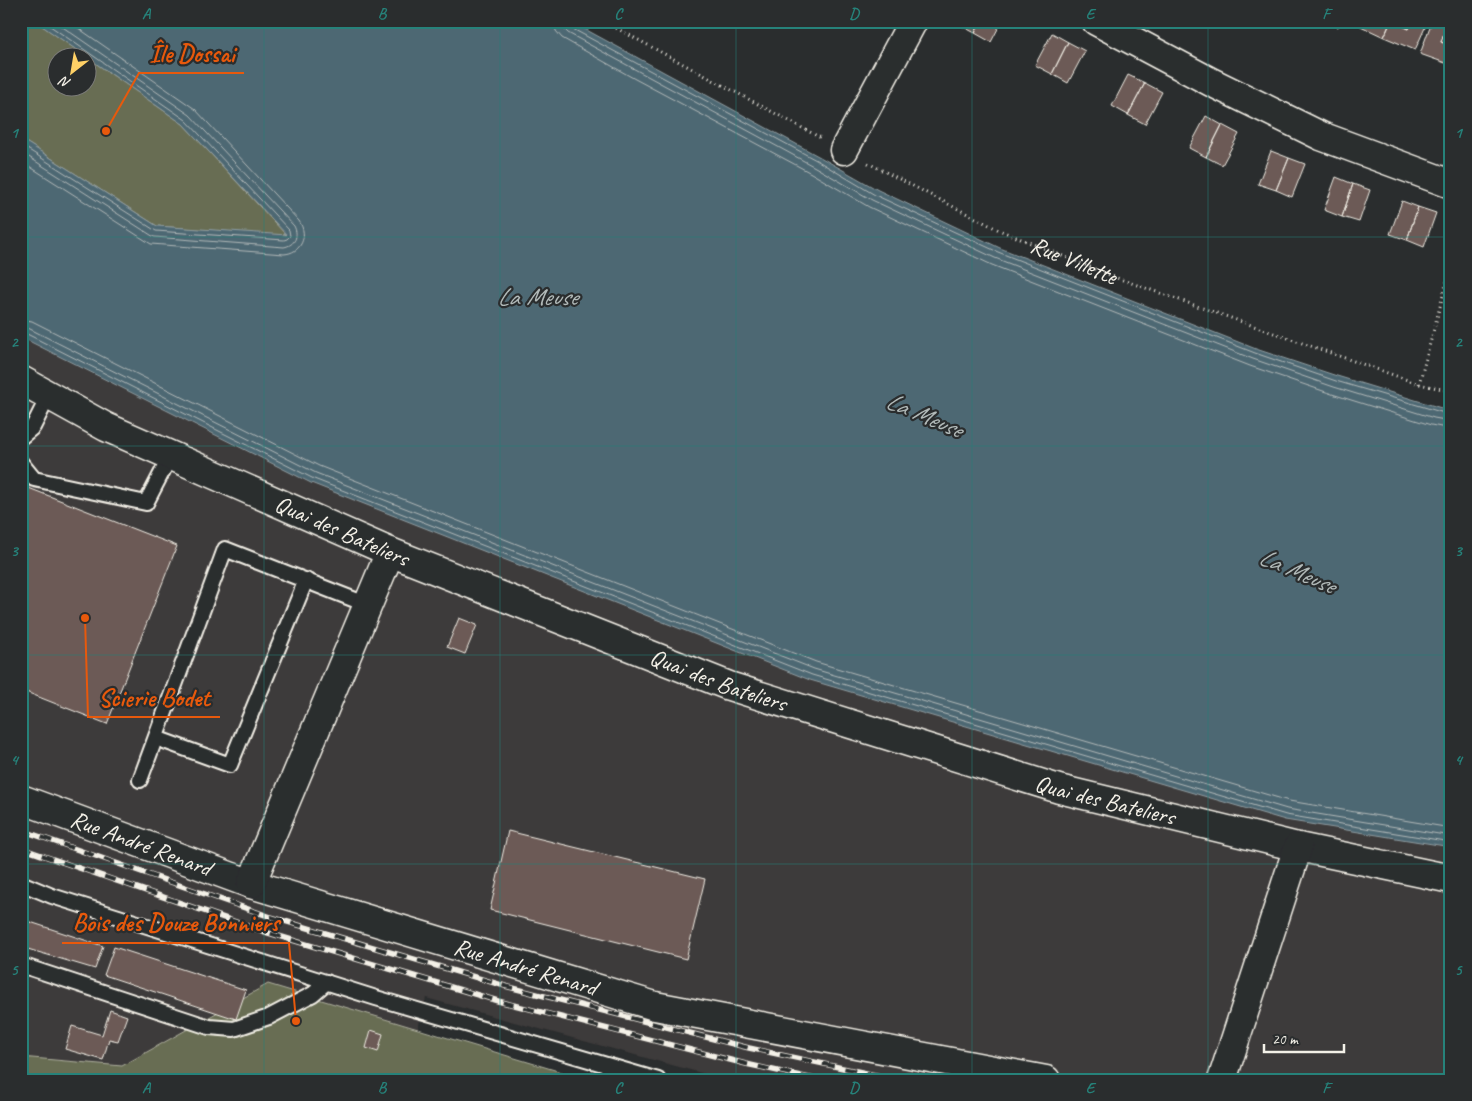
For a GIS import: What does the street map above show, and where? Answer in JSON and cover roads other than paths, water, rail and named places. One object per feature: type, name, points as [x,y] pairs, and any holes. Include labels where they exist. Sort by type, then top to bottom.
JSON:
[{"type":"street","points":[[844,150],[913,21]]},
{"type":"street","points":[[1096,21],[1211,82],[1321,136],[1451,184]]},
{"type":"street","name":"Quai des Bateliers","points":[[21,380],[106,427],[390,552],[729,686],[1059,789],[1298,847],[1451,879]]},
{"type":"street","points":[[251,884],[390,552]]},
{"type":"street","name":"Rue André Renard","points":[[21,799],[251,884],[655,1006],[1046,1080]]},
{"type":"street","points":[[1222,1080],[1298,847]]},
{"type":"lane","points":[[21,437],[33,427],[49,395]]},
{"type":"lane","points":[[21,463],[34,479],[146,503],[171,455]]},
{"type":"lane","points":[[140,780],[225,549],[368,605]]},
{"type":"lane","points":[[156,738],[230,765],[306,580]]},
{"type":"lane","points":[[21,883],[52,896],[327,982],[658,1080]]},
{"type":"lane","points":[[21,965],[209,1027],[234,1029],[269,1017],[313,994],[327,982]]},
{"type":"water","name":"La Meuse","points":[[35,21],[570,21],[878,190],[1000,248],[1256,349],[1451,411],[1451,847],[1285,820],[810,680],[311,483],[21,337],[21,139],[157,226],[287,235],[183,124],[98,65],[98,48],[74,48]]},
{"type":"railway","points":[[21,830],[271,917],[505,986],[749,1048],[899,1080]]},
{"type":"railway","points":[[21,848],[265,932],[498,1001],[746,1064],[819,1080]]},
{"type":"place","name":"Île Dossai","points":[[106,131]]},
{"type":"place","name":"Scierie Bodet","points":[[85,618]]},
{"type":"place","name":"Bois des Douze Bonniers","points":[[296,1021]]}]
